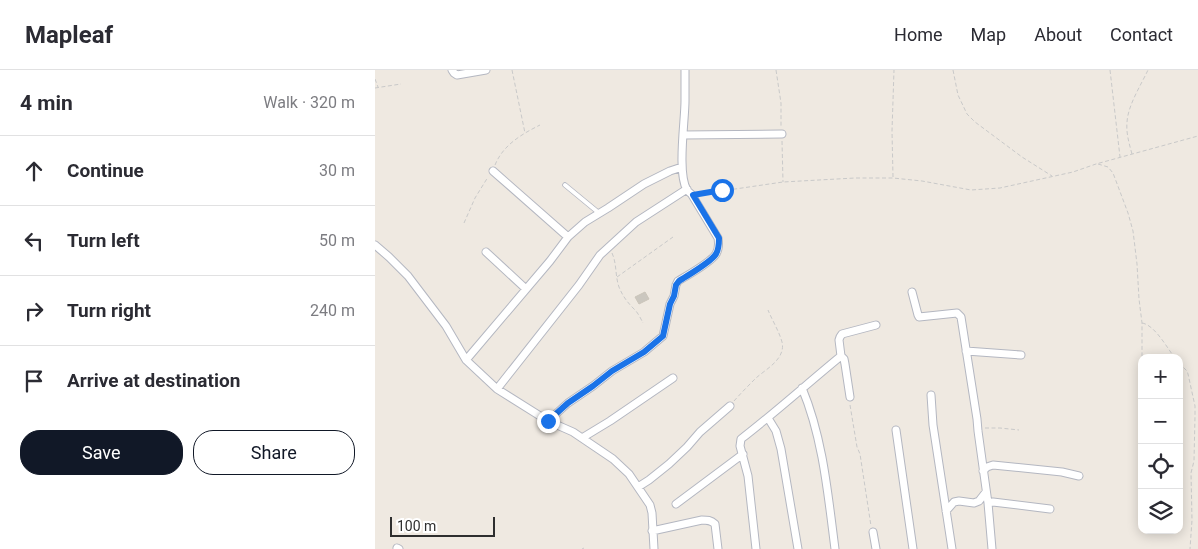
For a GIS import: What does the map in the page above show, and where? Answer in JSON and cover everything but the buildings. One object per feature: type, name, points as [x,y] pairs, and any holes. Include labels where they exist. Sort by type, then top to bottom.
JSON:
[{"type":"street","points":[[452,70],[457,75],[486,70]]},
{"type":"street","points":[[548,421],[568,403],[612,371],[644,352],[663,336],[676,285],[717,253],[719,238],[693,195],[687,189],[682,167],[685,70]]},
{"type":"street","points":[[683,135],[782,134]]},
{"type":"street","points":[[466,360],[568,237],[585,222],[657,177],[682,167]]},
{"type":"street","points":[[493,172],[568,237]]},
{"type":"street","points":[[497,389],[574,292],[600,255],[636,222],[687,189]]},
{"type":"street","points":[[375,245],[408,276],[446,326],[466,360],[497,389],[548,421],[573,432],[613,459],[629,474],[650,505],[654,549]]},
{"type":"street","points":[[487,252],[526,289]]},
{"type":"street","points":[[912,292],[919,317],[957,313],[960,315],[977,419],[992,549]]},
{"type":"street","points":[[850,397],[844,359],[841,356],[840,337],[843,334],[876,326]]},
{"type":"street","points":[[966,352],[1021,355]]},
{"type":"street","points":[[756,549],[748,476],[743,454],[739,446],[741,439],[841,356]]},
{"type":"street","points":[[582,438],[673,378]]},
{"type":"street","points":[[802,388],[810,407],[827,484],[835,549]]},
{"type":"street","points":[[931,395],[933,426],[952,549]]},
{"type":"street","points":[[638,487],[669,464],[700,432],[730,406]]},
{"type":"street","points":[[768,418],[776,431],[781,449],[797,549]]},
{"type":"street","points":[[896,430],[913,549]]},
{"type":"street","points":[[676,504],[743,454]]},
{"type":"street","points":[[983,471],[987,467],[1005,466],[1063,472],[1079,476]]},
{"type":"street","points":[[947,511],[954,502],[967,501],[974,503],[979,501],[986,492]]},
{"type":"street","points":[[988,503],[1050,509]]},
{"type":"street","points":[[653,531],[709,520],[715,524],[718,549]]},
{"type":"street","points":[[873,532],[876,549]]},
{"type":"lane","points":[[565,185],[599,213]]},
{"type":"path","points":[[512,70],[525,132]]},
{"type":"path","points":[[776,70],[781,103],[783,182]]},
{"type":"path","points":[[893,178],[894,70]]},
{"type":"path","points":[[953,70],[958,95],[967,114],[1022,157],[1053,177]]},
{"type":"path","points":[[1110,70],[1120,158]]},
{"type":"path","points":[[1132,154],[1127,133],[1127,117],[1147,70]]},
{"type":"path","points":[[375,79],[378,88]]},
{"type":"path","points":[[375,88],[401,84]]},
{"type":"path","points":[[693,195],[783,182],[855,178],[893,178],[971,190],[1000,188],[1073,172],[1198,136]]},
{"type":"path","points":[[1097,164],[1109,167],[1113,173],[1133,231],[1142,323],[1142,354]]},
{"type":"path","points":[[617,277],[673,237]]},
{"type":"path","points":[[610,247],[615,259],[619,288],[643,323]]},
{"type":"path","points":[[730,406],[755,379],[769,368],[783,350],[782,343],[768,310]]},
{"type":"path","points":[[1142,323],[1146,323],[1152,328],[1172,354]]},
{"type":"path","points":[[1183,368],[1188,374],[1195,406],[1194,461],[1191,473],[1192,520],[1190,549]]},
{"type":"path","points":[[850,397],[873,532]]},
{"type":"path","points":[[978,431],[988,427],[1019,430]]},
{"type":"route","points":[[548,421],[568,403],[612,371],[644,352],[663,336],[676,285],[711,259],[717,253],[719,246],[719,238],[693,195],[722,190]]}]
